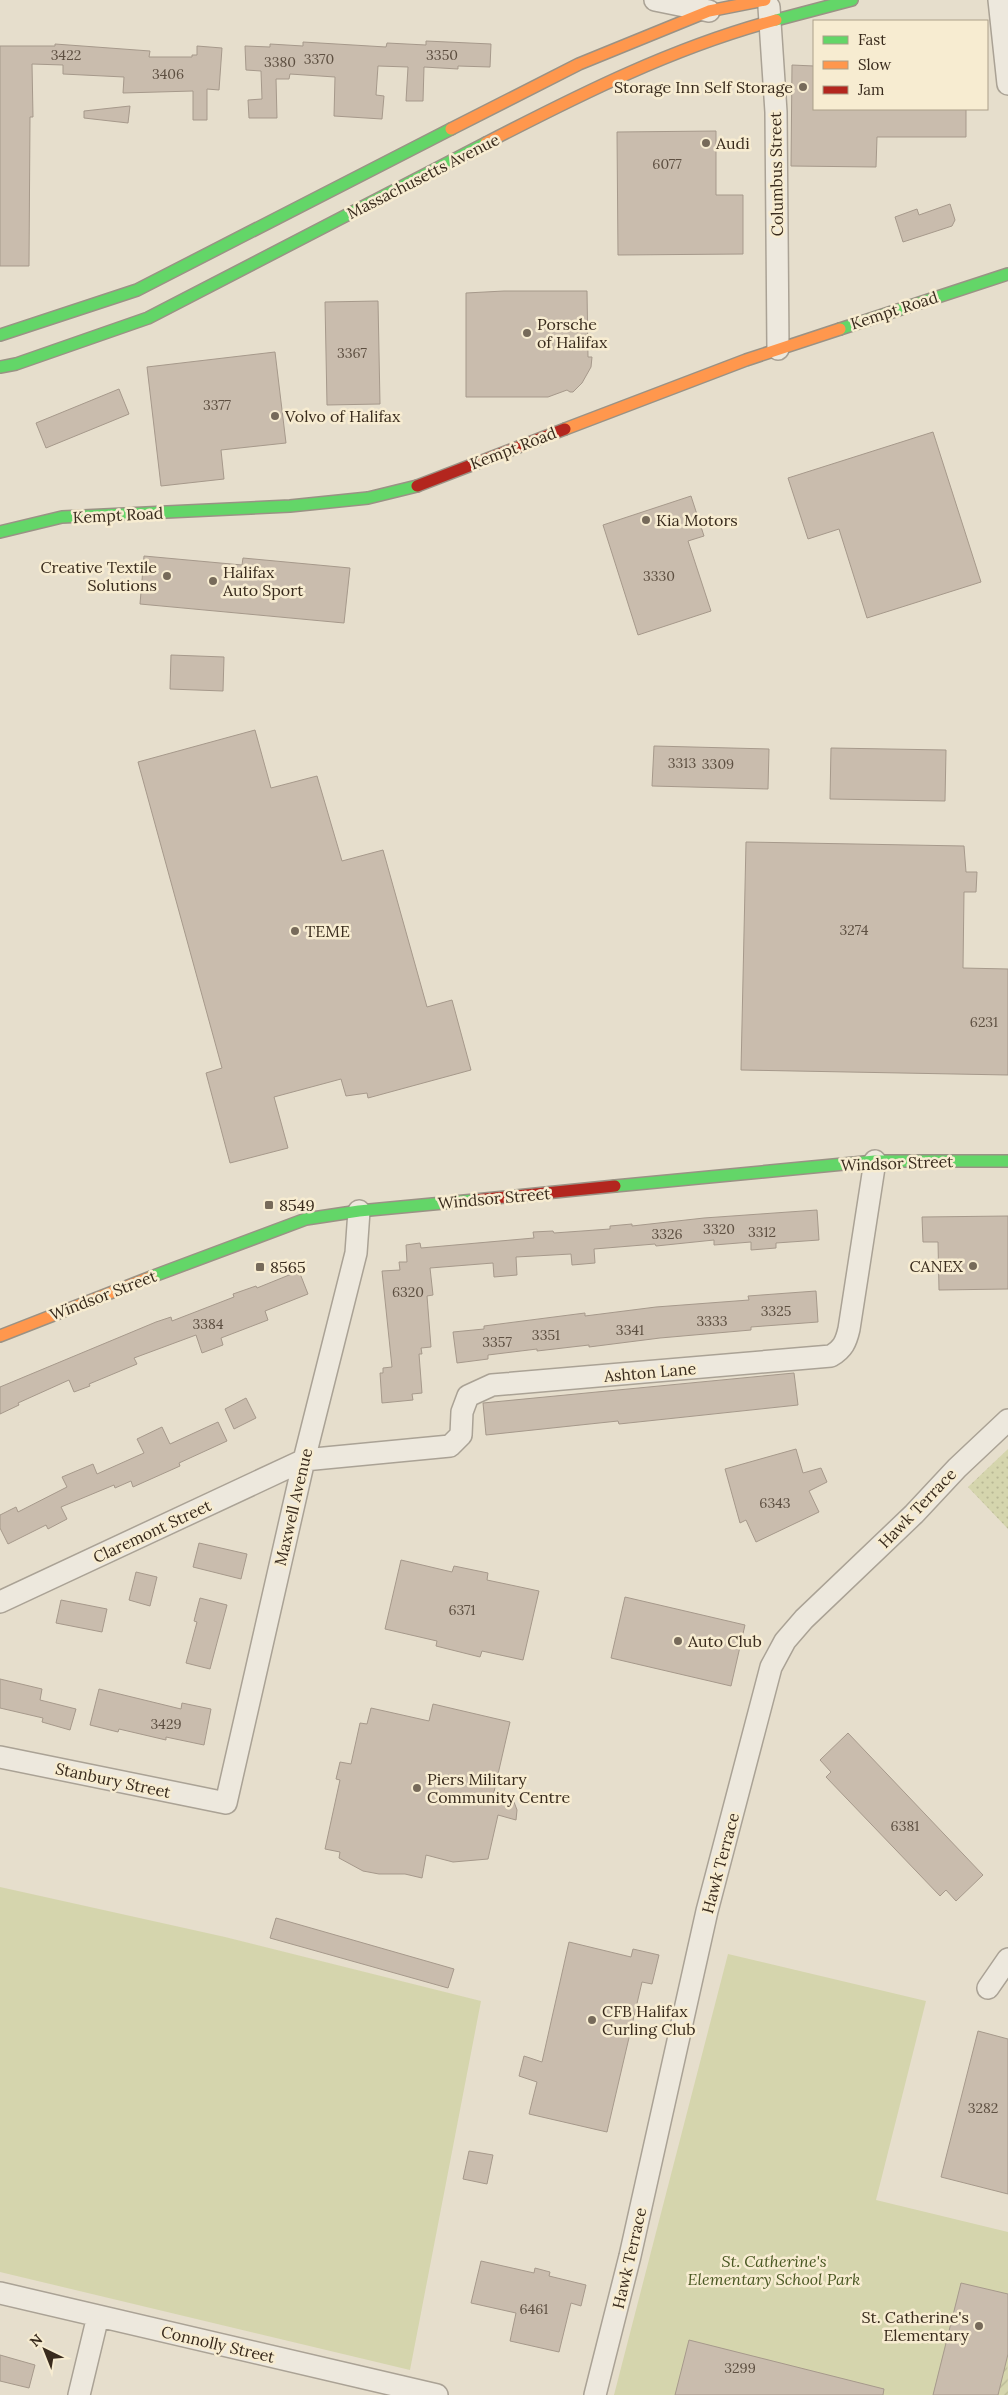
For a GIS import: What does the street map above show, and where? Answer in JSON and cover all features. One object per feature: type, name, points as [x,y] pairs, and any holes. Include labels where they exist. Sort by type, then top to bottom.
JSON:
[{"type":"street","points":[[655,0],[709,11]]},
{"type":"street","name":"Massachusetts Avenue","points":[[0,335],[41,324],[137,290],[579,64],[709,11],[767,0]]},
{"type":"street","name":"Columbus Street","points":[[767,0],[776,112],[778,349]]},
{"type":"street","name":"Massachusetts Avenue","points":[[0,367],[16,364],[148,318],[582,93],[693,46],[768,22],[852,0]]},
{"type":"street","points":[[1000,0],[1008,84]]},
{"type":"street","name":"Kempt Road","points":[[0,532],[62,517],[290,506],[368,498],[413,487],[778,349],[1008,274]]},
{"type":"street","name":"Windsor Street","points":[[0,1336],[134,1283],[306,1220],[359,1211],[875,1161],[1008,1161]]},
{"type":"street","name":"Ashton Lane","points":[[304,1460],[450,1446],[461,1435],[462,1412],[468,1396],[492,1385],[831,1356],[846,1343],[855,1300],[875,1161]]},
{"type":"street","name":"Maxwell Avenue","points":[[226,1803],[304,1460],[356,1253],[359,1211]]},
{"type":"street","name":"Hawk Terrace","points":[[595,2395],[632,2247],[707,1911],[771,1667],[785,1641],[804,1619],[914,1514],[957,1468],[1008,1420]]},
{"type":"street","name":"Claremont Street","points":[[0,1602],[304,1460]]},
{"type":"street","name":"Stanbury Street","points":[[0,1757],[226,1803]]},
{"type":"street","points":[[988,1988],[1008,1959]]},
{"type":"street","name":"Connolly Street","points":[[0,2293],[437,2395]]},
{"type":"street","points":[[79,2395],[98,2316]]},
{"type":"green space","points":[[1008,1449],[1008,1529],[968,1487]]},
{"type":"green space","points":[[0,1887],[225,1937],[481,2001],[410,2370],[0,2272]]},
{"type":"green space","name":"St. Catherine's Elementary School Park","points":[[728,1954],[926,2001],[876,2200],[1008,2232],[1008,2395],[614,2395]]},
{"type":"green space","points":[[1007,2358],[1008,2395],[998,2395]]},
{"type":"building","points":[[426,41],[491,44],[490,67],[458,66],[458,69],[424,67],[423,101],[406,101],[408,67],[378,66],[376,95],[384,96],[382,119],[334,116],[335,77],[290,74],[289,79],[276,79],[277,118],[249,118],[248,100],[262,99],[261,71],[246,70],[245,46],[270,47],[270,44],[303,46],[303,42],[386,47],[387,43],[426,45]]},
{"type":"building","points":[[55,44],[150,51],[149,57],[192,57],[192,55],[197,55],[197,46],[222,48],[219,90],[207,89],[207,120],[193,120],[193,91],[123,93],[124,77],[63,74],[63,65],[32,64],[33,117],[30,117],[29,266],[0,266],[0,46],[55,46]]},
{"type":"building","name":"Storage Inn Self Storage","points":[[792,65],[813,66],[813,110],[966,110],[966,137],[877,137],[876,167],[791,166]]},
{"type":"building","points":[[130,106],[128,123],[84,118],[84,111]]},
{"type":"building","points":[[716,131],[716,195],[743,195],[743,254],[618,255],[617,132]]},
{"type":"building","points":[[950,204],[955,220],[952,226],[903,242],[895,217],[917,209],[919,215]]},
{"type":"building","name":"Porsche of Halifax","points":[[587,291],[588,357],[592,357],[591,367],[582,383],[573,392],[567,390],[548,397],[466,397],[466,293]]},
{"type":"building","points":[[378,301],[380,404],[327,405],[325,302]]},
{"type":"building","points":[[275,352],[286,443],[221,450],[224,479],[161,486],[147,367]]},
{"type":"building","points":[[119,389],[129,414],[46,448],[36,423]]},
{"type":"building","points":[[933,432],[981,582],[867,618],[839,529],[808,539],[788,478]]},
{"type":"building","points":[[691,496],[704,536],[688,541],[711,611],[638,635],[603,525]]},
{"type":"building","points":[[144,556],[242,565],[243,558],[350,568],[344,623],[140,604]]},
{"type":"building","points":[[171,655],[224,657],[223,691],[170,689]]},
{"type":"building","name":"TEME","points":[[255,730],[271,788],[317,776],[342,861],[383,850],[427,1007],[452,1000],[471,1070],[368,1098],[367,1093],[346,1096],[341,1079],[274,1097],[288,1148],[230,1163],[206,1073],[222,1068],[138,762]]},
{"type":"building","points":[[654,746],[769,749],[768,789],[652,786]]},
{"type":"building","points":[[831,748],[946,750],[945,801],[830,799]]},
{"type":"building","points":[[746,842],[964,846],[966,872],[977,872],[976,892],[964,892],[963,968],[1008,969],[1008,1075],[741,1070]]},
{"type":"building","points":[[817,1210],[819,1240],[776,1243],[776,1248],[751,1250],[751,1242],[714,1245],[714,1240],[656,1246],[655,1244],[594,1249],[595,1263],[572,1265],[571,1254],[516,1257],[517,1275],[494,1277],[493,1263],[430,1268],[433,1295],[427,1296],[431,1347],[421,1348],[422,1354],[419,1354],[422,1393],[412,1394],[413,1400],[382,1403],[380,1373],[383,1373],[383,1368],[392,1367],[382,1271],[400,1270],[399,1262],[407,1262],[406,1245],[420,1243],[421,1248],[534,1238],[533,1232],[553,1231],[554,1233],[610,1229],[610,1226],[632,1224],[632,1226],[704,1218]]},
{"type":"building","name":"CANEX","points":[[1008,1216],[1008,1289],[939,1290],[938,1242],[923,1242],[922,1217]]},
{"type":"building","points":[[299,1271],[308,1294],[265,1311],[268,1320],[221,1338],[223,1345],[202,1353],[196,1335],[134,1358],[137,1364],[89,1384],[90,1386],[74,1392],[69,1380],[18,1403],[19,1405],[0,1414],[0,1387],[156,1322],[171,1317],[172,1321],[234,1297],[233,1294],[256,1286],[257,1288]]},
{"type":"building","points":[[816,1291],[818,1322],[751,1327],[751,1330],[660,1338],[589,1347],[589,1345],[537,1351],[537,1349],[488,1355],[488,1359],[457,1363],[453,1332],[484,1329],[484,1326],[585,1313],[585,1316],[656,1307],[749,1300],[748,1296]]},
{"type":"building","points":[[794,1373],[798,1405],[619,1424],[618,1421],[486,1435],[483,1403]]},
{"type":"building","points":[[246,1398],[256,1418],[234,1429],[225,1409]]},
{"type":"building","points":[[218,1422],[227,1441],[179,1463],[180,1466],[133,1487],[131,1481],[115,1488],[114,1485],[61,1507],[67,1519],[48,1529],[46,1525],[8,1544],[0,1528],[0,1515],[16,1507],[18,1512],[67,1487],[62,1477],[93,1464],[97,1474],[144,1453],[137,1439],[162,1427],[170,1444]]},
{"type":"building","points":[[796,1449],[803,1473],[821,1468],[827,1482],[809,1491],[819,1512],[756,1542],[746,1520],[740,1523],[725,1469]]},
{"type":"building","points":[[199,1543],[247,1554],[241,1579],[193,1567]]},
{"type":"building","points":[[401,1560],[452,1572],[454,1566],[488,1573],[487,1580],[539,1591],[523,1660],[482,1651],[480,1657],[436,1646],[437,1641],[385,1629]]},
{"type":"building","points":[[136,1572],[157,1577],[150,1606],[129,1600]]},
{"type":"building","name":"Auto Club","points":[[625,1597],[745,1625],[731,1686],[611,1658]]},
{"type":"building","points":[[200,1598],[227,1605],[210,1669],[186,1663],[197,1622],[194,1621]]},
{"type":"building","points":[[61,1600],[107,1609],[102,1632],[56,1623]]},
{"type":"building","points":[[0,1679],[42,1689],[40,1700],[76,1709],[70,1730],[42,1722],[43,1718],[0,1708]]},
{"type":"building","points":[[99,1689],[181,1709],[182,1703],[211,1709],[204,1745],[166,1737],[166,1740],[119,1729],[118,1732],[90,1725]]},
{"type":"building","name":"Piers Military Community Centre","points":[[433,1704],[510,1722],[493,1796],[514,1802],[517,1810],[516,1820],[498,1815],[488,1859],[453,1862],[426,1855],[422,1878],[405,1874],[379,1874],[363,1871],[339,1858],[340,1852],[325,1849],[340,1780],[336,1779],[340,1762],[351,1764],[360,1723],[367,1724],[371,1708],[429,1721]]},
{"type":"building","points":[[848,1733],[983,1875],[956,1901],[946,1890],[940,1896],[826,1777],[831,1772],[820,1760]]},
{"type":"building","points":[[276,1918],[454,1969],[448,1988],[270,1938]]},
{"type":"building","name":"CFB Halifax Curling Club","points":[[569,1942],[631,1957],[633,1949],[659,1955],[652,1984],[642,1982],[607,2132],[529,2114],[537,2082],[519,2076],[524,2056],[542,2062]]},
{"type":"building","points":[[978,2031],[1008,2039],[1008,2194],[941,2177]]},
{"type":"building","points":[[469,2151],[493,2155],[487,2184],[463,2179]]},
{"type":"building","points":[[481,2261],[534,2273],[535,2268],[550,2272],[549,2276],[586,2285],[581,2306],[571,2303],[559,2352],[510,2341],[516,2313],[471,2303]]},
{"type":"building","name":"St. Catherine's Elementary","points":[[961,2283],[1008,2294],[1008,2354],[998,2395],[933,2395]]},
{"type":"building","name":"St. Catherine's Elementary","points":[[689,2340],[884,2389],[883,2395],[675,2395]]},
{"type":"building","points":[[0,2355],[35,2365],[29,2388],[0,2381]]},
{"type":"traffic: fast","points":[[776,20],[852,0]]},
{"type":"traffic: fast","points":[[0,335],[137,290],[451,129]]},
{"type":"traffic: fast","points":[[0,367],[16,364],[148,318],[486,143]]},
{"type":"traffic: fast","points":[[840,329],[1008,274]]},
{"type":"traffic: fast","points":[[0,532],[62,517],[290,506],[368,498],[417,486]]},
{"type":"traffic: fast","points":[[615,1186],[875,1161],[1008,1161]]},
{"type":"traffic: fast","points":[[151,1277],[306,1219],[359,1211],[475,1200]]},
{"type":"traffic: slow","points":[[451,129],[579,64],[709,11],[765,0]]},
{"type":"traffic: slow","points":[[486,143],[556,107],[664,58],[738,31],[776,20]]},
{"type":"traffic: slow","points":[[565,429],[746,360],[840,329]]},
{"type":"traffic: slow","points":[[0,1336],[151,1277]]},
{"type":"traffic: jam","points":[[417,486],[565,429]]},
{"type":"traffic: jam","points":[[475,1200],[615,1186]]},
{"type":"place","name":"Storage Inn Self Storage","points":[[803,87]]},
{"type":"place","name":"Audi","points":[[706,143]]},
{"type":"place","name":"Porsche of Halifax","points":[[527,333]]},
{"type":"place","name":"Volvo of Halifax","points":[[275,416]]},
{"type":"place","name":"Kia Motors","points":[[646,520]]},
{"type":"place","name":"Creative Textile Solutions","points":[[167,576]]},
{"type":"place","name":"Halifax Auto Sport","points":[[213,581]]},
{"type":"place","name":"TEME","points":[[295,931]]},
{"type":"place","name":"8549","points":[[269,1205]]},
{"type":"place","name":"CANEX","points":[[973,1266]]},
{"type":"place","name":"8565","points":[[260,1267]]},
{"type":"place","name":"Auto Club","points":[[678,1641]]},
{"type":"place","name":"Piers Military Community Centre","points":[[417,1788]]},
{"type":"place","name":"CFB Halifax Curling Club","points":[[592,2020]]},
{"type":"place","name":"St. Catherine's Elementary","points":[[979,2326]]}]
